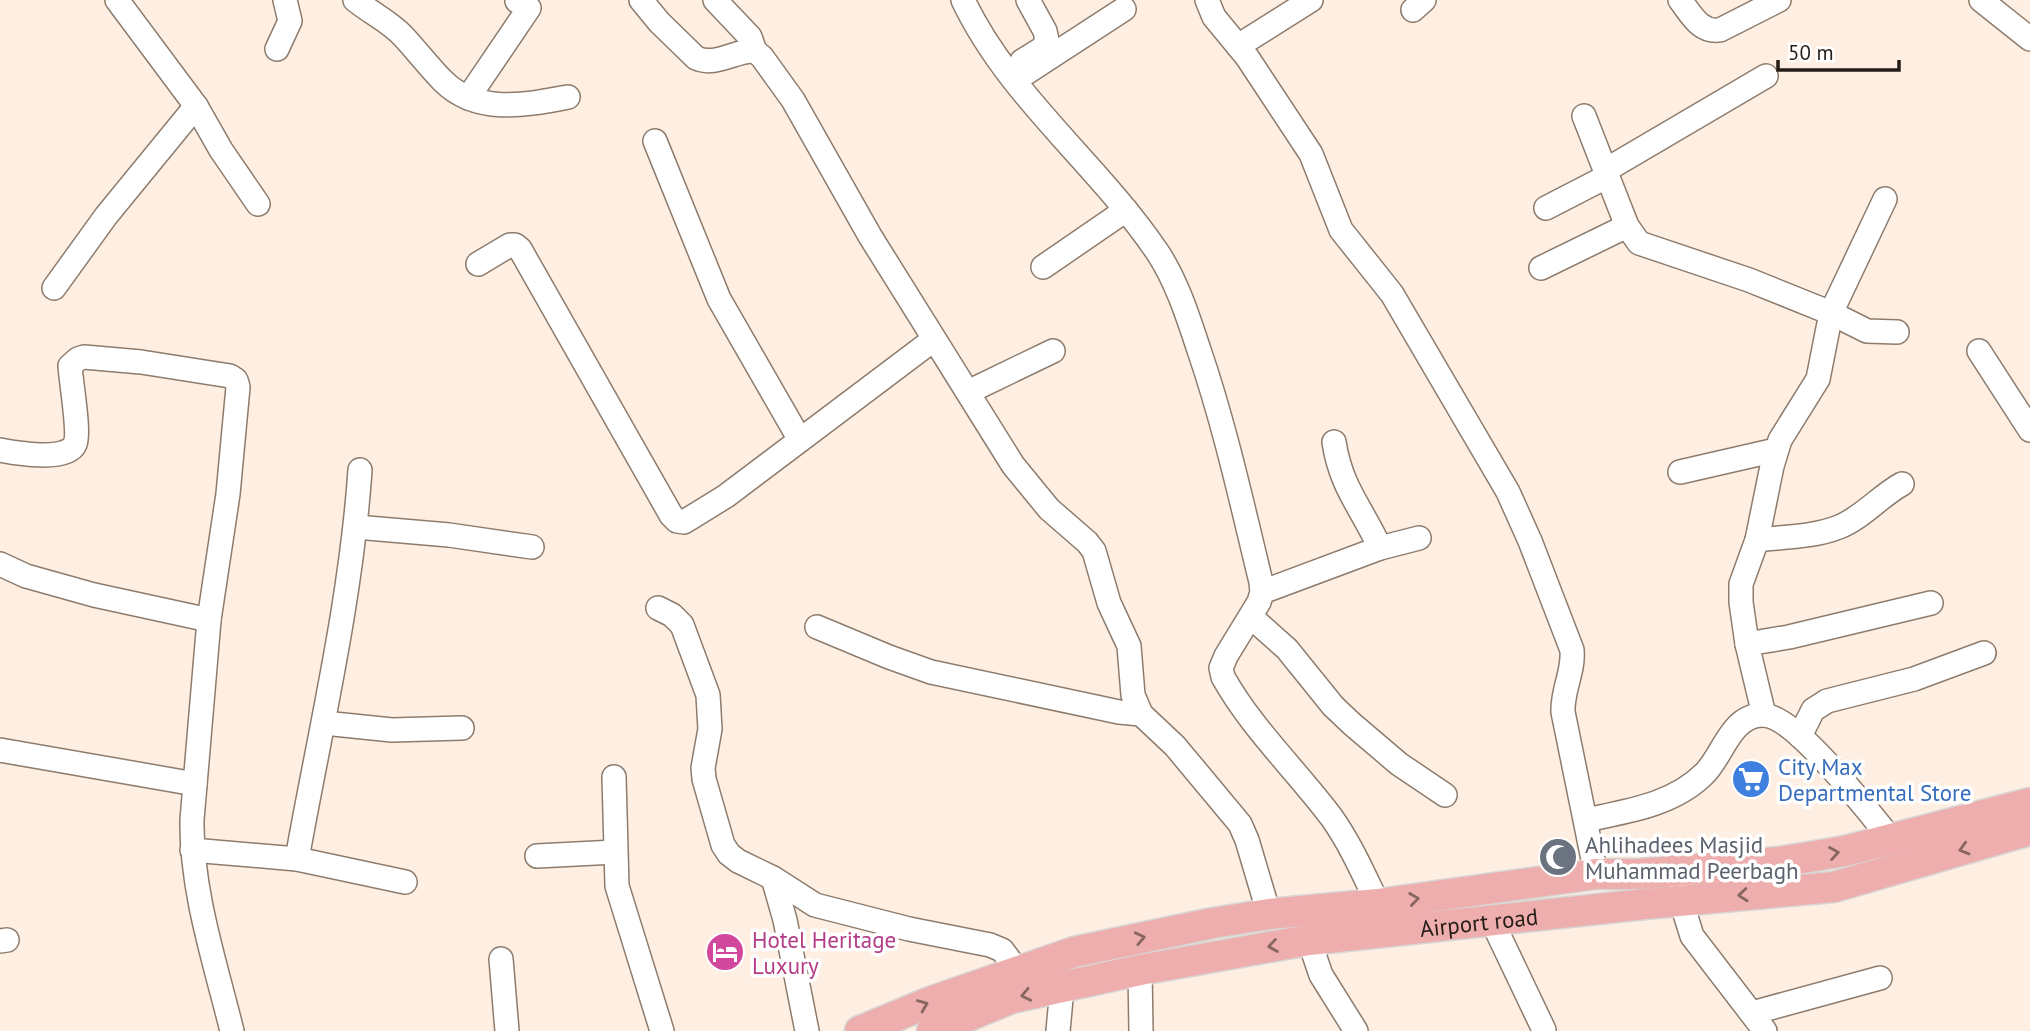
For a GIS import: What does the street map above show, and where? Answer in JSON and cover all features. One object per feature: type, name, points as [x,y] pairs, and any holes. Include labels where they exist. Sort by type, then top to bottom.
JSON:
[{"type":"main road","points":[[860,1031],[930,1002],[1074,952],[1213,923],[1596,874],[1779,862],[1845,851],[2030,803]]},
{"type":"main road","name":"Airport road","points":[[932,1031],[978,1021],[1012,998],[1140,970],[1309,940],[1834,887],[2030,830]]},
{"type":"street","points":[[117,0],[196,106],[221,150],[258,204]]},
{"type":"street","points":[[277,49],[290,21],[285,0]]},
{"type":"street","points":[[355,0],[402,35],[446,84],[468,98],[503,106],[534,104],[568,97]]},
{"type":"street","points":[[641,0],[696,58],[710,61],[755,51]]},
{"type":"street","points":[[715,0],[750,37],[755,51],[793,100],[870,236],[1013,466],[1049,509],[1094,551],[1109,603],[1129,646],[1133,695],[1141,714],[1175,746],[1240,824],[1269,914]]},
{"type":"street","points":[[963,0],[1011,75],[1103,181],[1170,273],[1191,326],[1223,430],[1262,592],[1251,617],[1226,656],[1221,668],[1223,677],[1271,745],[1333,820],[1350,845],[1378,904]]},
{"type":"street","points":[[1011,75],[1046,44],[1045,31],[1028,0]]},
{"type":"street","points":[[1207,0],[1214,17],[1238,46],[1311,154],[1341,230],[1392,294],[1508,492],[1530,541],[1572,650],[1563,712],[1596,874]]},
{"type":"street","points":[[1238,46],[1311,0]]},
{"type":"street","points":[[1680,0],[1701,27],[1711,31],[1720,30],[1779,0]]},
{"type":"street","points":[[1980,0],[2030,39]]},
{"type":"street","points":[[468,98],[529,8],[517,1]]},
{"type":"street","points":[[1011,75],[1124,9]]},
{"type":"street","points":[[1545,208],[1766,76]]},
{"type":"street","points":[[54,288],[106,216],[196,106]]},
{"type":"street","points":[[1584,116],[1627,226],[1633,238],[1645,247],[1749,280],[1831,313],[1867,331],[1897,332]]},
{"type":"street","points":[[655,141],[719,299],[800,440]]},
{"type":"street","points":[[1764,715],[1746,644],[1741,584],[1757,540],[1776,450],[1820,373],[1831,313],[1885,199]]},
{"type":"street","points":[[1043,267],[1126,210]]},
{"type":"street","points":[[1541,268],[1627,226]]},
{"type":"street","points":[[478,264],[510,245],[520,249],[671,515],[684,523],[703,512],[933,340]]},
{"type":"street","points":[[968,392],[1053,351]]},
{"type":"street","points":[[1979,351],[2030,430]]},
{"type":"street","points":[[0,450],[50,455],[64,453],[75,445],[77,434],[70,366],[78,359],[85,357],[141,362],[230,376],[236,380],[238,387],[228,494],[209,620],[192,850],[209,938],[232,1031]]},
{"type":"street","points":[[1334,442],[1342,479],[1380,548]]},
{"type":"street","points":[[1680,472],[1776,450]]},
{"type":"street","points":[[297,859],[324,723],[356,527],[360,470]]},
{"type":"street","points":[[1757,540],[1838,528],[1902,484]]},
{"type":"street","points":[[356,527],[406,530],[532,547]]},
{"type":"street","points":[[1262,592],[1380,548],[1419,538]]},
{"type":"street","points":[[0,564],[26,576],[94,595],[209,620]]},
{"type":"street","points":[[1746,644],[1789,637],[1931,603]]},
{"type":"street","points":[[658,607],[682,625],[708,695],[710,729],[703,768],[704,779],[723,845],[729,854],[816,905],[1002,950],[1018,971]]},
{"type":"street","points":[[1251,617],[1287,649],[1333,706],[1352,724],[1399,764],[1445,795]]},
{"type":"street","points":[[817,628],[931,672],[1119,712],[1141,714]]},
{"type":"street","points":[[1800,736],[1813,710],[1820,704],[1914,679],[1984,653]]},
{"type":"street","points":[[1586,820],[1646,806],[1670,797],[1704,775],[1740,723],[1764,715],[1800,736],[1820,755],[1891,839]]},
{"type":"street","points":[[324,723],[392,730],[462,728]]},
{"type":"street","points":[[0,750],[195,784]]},
{"type":"street","points":[[614,777],[617,886],[662,1031]]},
{"type":"street","points":[[192,850],[297,859],[405,882]]},
{"type":"street","points":[[537,856],[615,852]]},
{"type":"street","points":[[1682,870],[1681,901],[1687,925],[1698,946],[1759,1022],[1880,978]]},
{"type":"street","points":[[773,878],[785,920],[807,1031]]},
{"type":"street","points":[[1492,921],[1544,1030]]},
{"type":"street","points":[[1309,940],[1321,975],[1356,1031]]},
{"type":"street","points":[[501,959],[507,1031]]},
{"type":"street","points":[[1140,970],[1141,1031]]},
{"type":"street","points":[[1058,1031],[1062,988]]},
{"type":"place","name":"City Max Departmental Store","points":[[1751,779]]},
{"type":"place","name":"Ahlihadees Masjid Muhammad Peerbagh","points":[[1558,857]]},
{"type":"place","name":"Hotel Heritage Luxury","points":[[725,952]]}]
